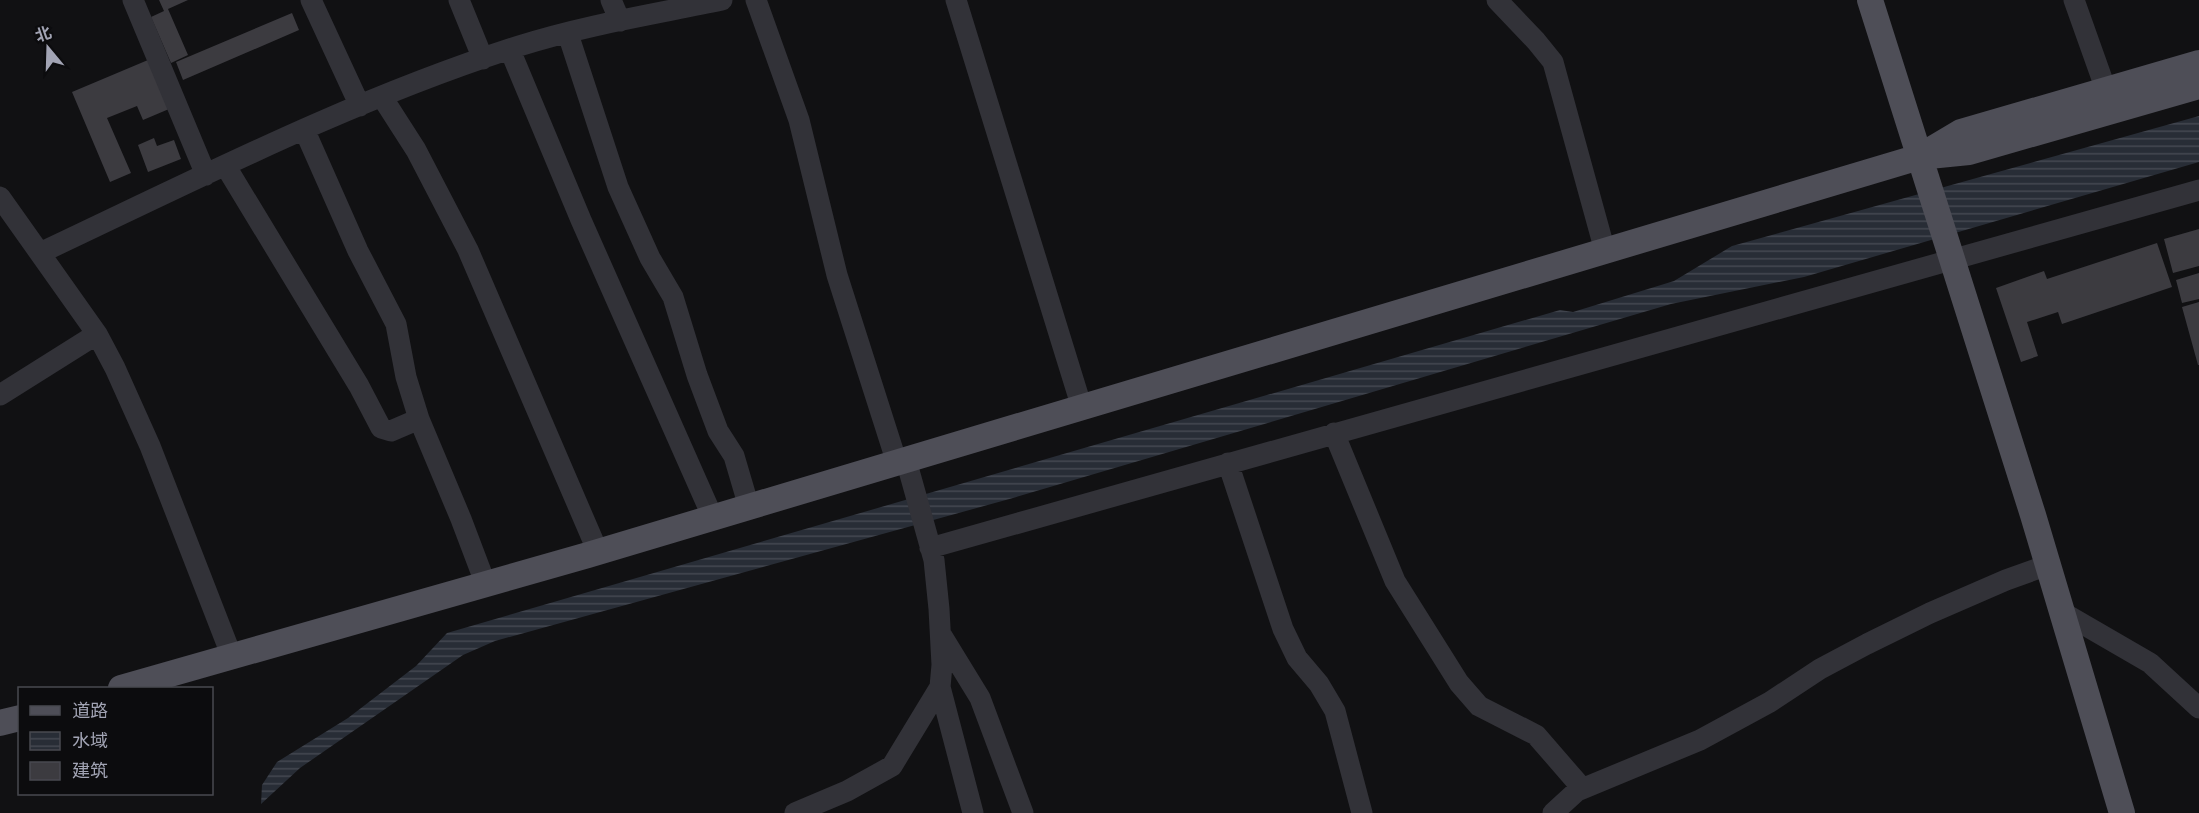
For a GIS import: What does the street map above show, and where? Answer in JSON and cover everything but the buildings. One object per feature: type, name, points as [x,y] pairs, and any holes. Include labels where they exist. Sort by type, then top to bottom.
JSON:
[{"type":"main road","points":[[1870,0],[2048,565],[2122,813]]},
{"type":"main road","points":[[1919,157],[1961,132],[2199,63]]},
{"type":"main road","points":[[125,687],[598,552],[1919,157],[1969,152],[2199,86]]},
{"type":"main road","points":[[0,723],[18,718]]},
{"type":"street","points":[[133,0],[206,175]]},
{"type":"street","points":[[311,0],[360,106]]},
{"type":"street","points":[[459,0],[483,59]]},
{"type":"street","points":[[611,0],[620,21]]},
{"type":"street","points":[[39,253],[304,129],[419,81],[510,50],[568,34],[722,0]]},
{"type":"street","points":[[756,0],[798,120],[837,275],[930,548],[939,609],[942,665],[940,687],[973,813]]},
{"type":"street","points":[[956,0],[1082,408]]},
{"type":"street","points":[[1497,0],[1553,62],[1605,251]]},
{"type":"street","points":[[2074,0],[2106,90]]},
{"type":"street","points":[[568,34],[618,187],[650,258],[673,297],[697,375],[718,431],[734,456],[749,507]]},
{"type":"street","points":[[510,50],[585,231],[713,518]]},
{"type":"street","points":[[382,97],[416,150],[468,250],[598,552]]},
{"type":"street","points":[[304,129],[358,251],[396,324],[405,377],[419,419],[486,585]]},
{"type":"street","points":[[225,165],[360,386],[381,428],[391,431],[419,419]]},
{"type":"street","points":[[930,548],[2199,190]]},
{"type":"street","points":[[0,197],[97,334],[115,368],[150,446],[232,657]]},
{"type":"street","points":[[0,395],[97,334]]},
{"type":"street","points":[[1334,434],[1395,581],[1459,683],[1479,706],[1536,735],[1582,788]]},
{"type":"street","points":[[1228,463],[1283,629],[1297,658],[1319,684],[1335,711],[1362,813]]},
{"type":"street","points":[[1553,813],[1582,788],[1700,740],[1770,702],[1820,669],[1930,613],[2006,580],[2048,565]]},
{"type":"street","points":[[2062,612],[2150,663],[2199,708]]},
{"type":"street","points":[[940,633],[980,698],[1023,813]]},
{"type":"street","points":[[795,813],[837,805],[892,765],[940,687]]},
{"type":"water","points":[[2199,116],[2199,162],[1804,277],[1671,304],[1013,498],[495,641],[463,655],[300,768],[261,804],[262,785],[277,762],[348,718],[416,666],[447,633],[1560,310],[1573,312],[1674,281],[1732,246]]}]
